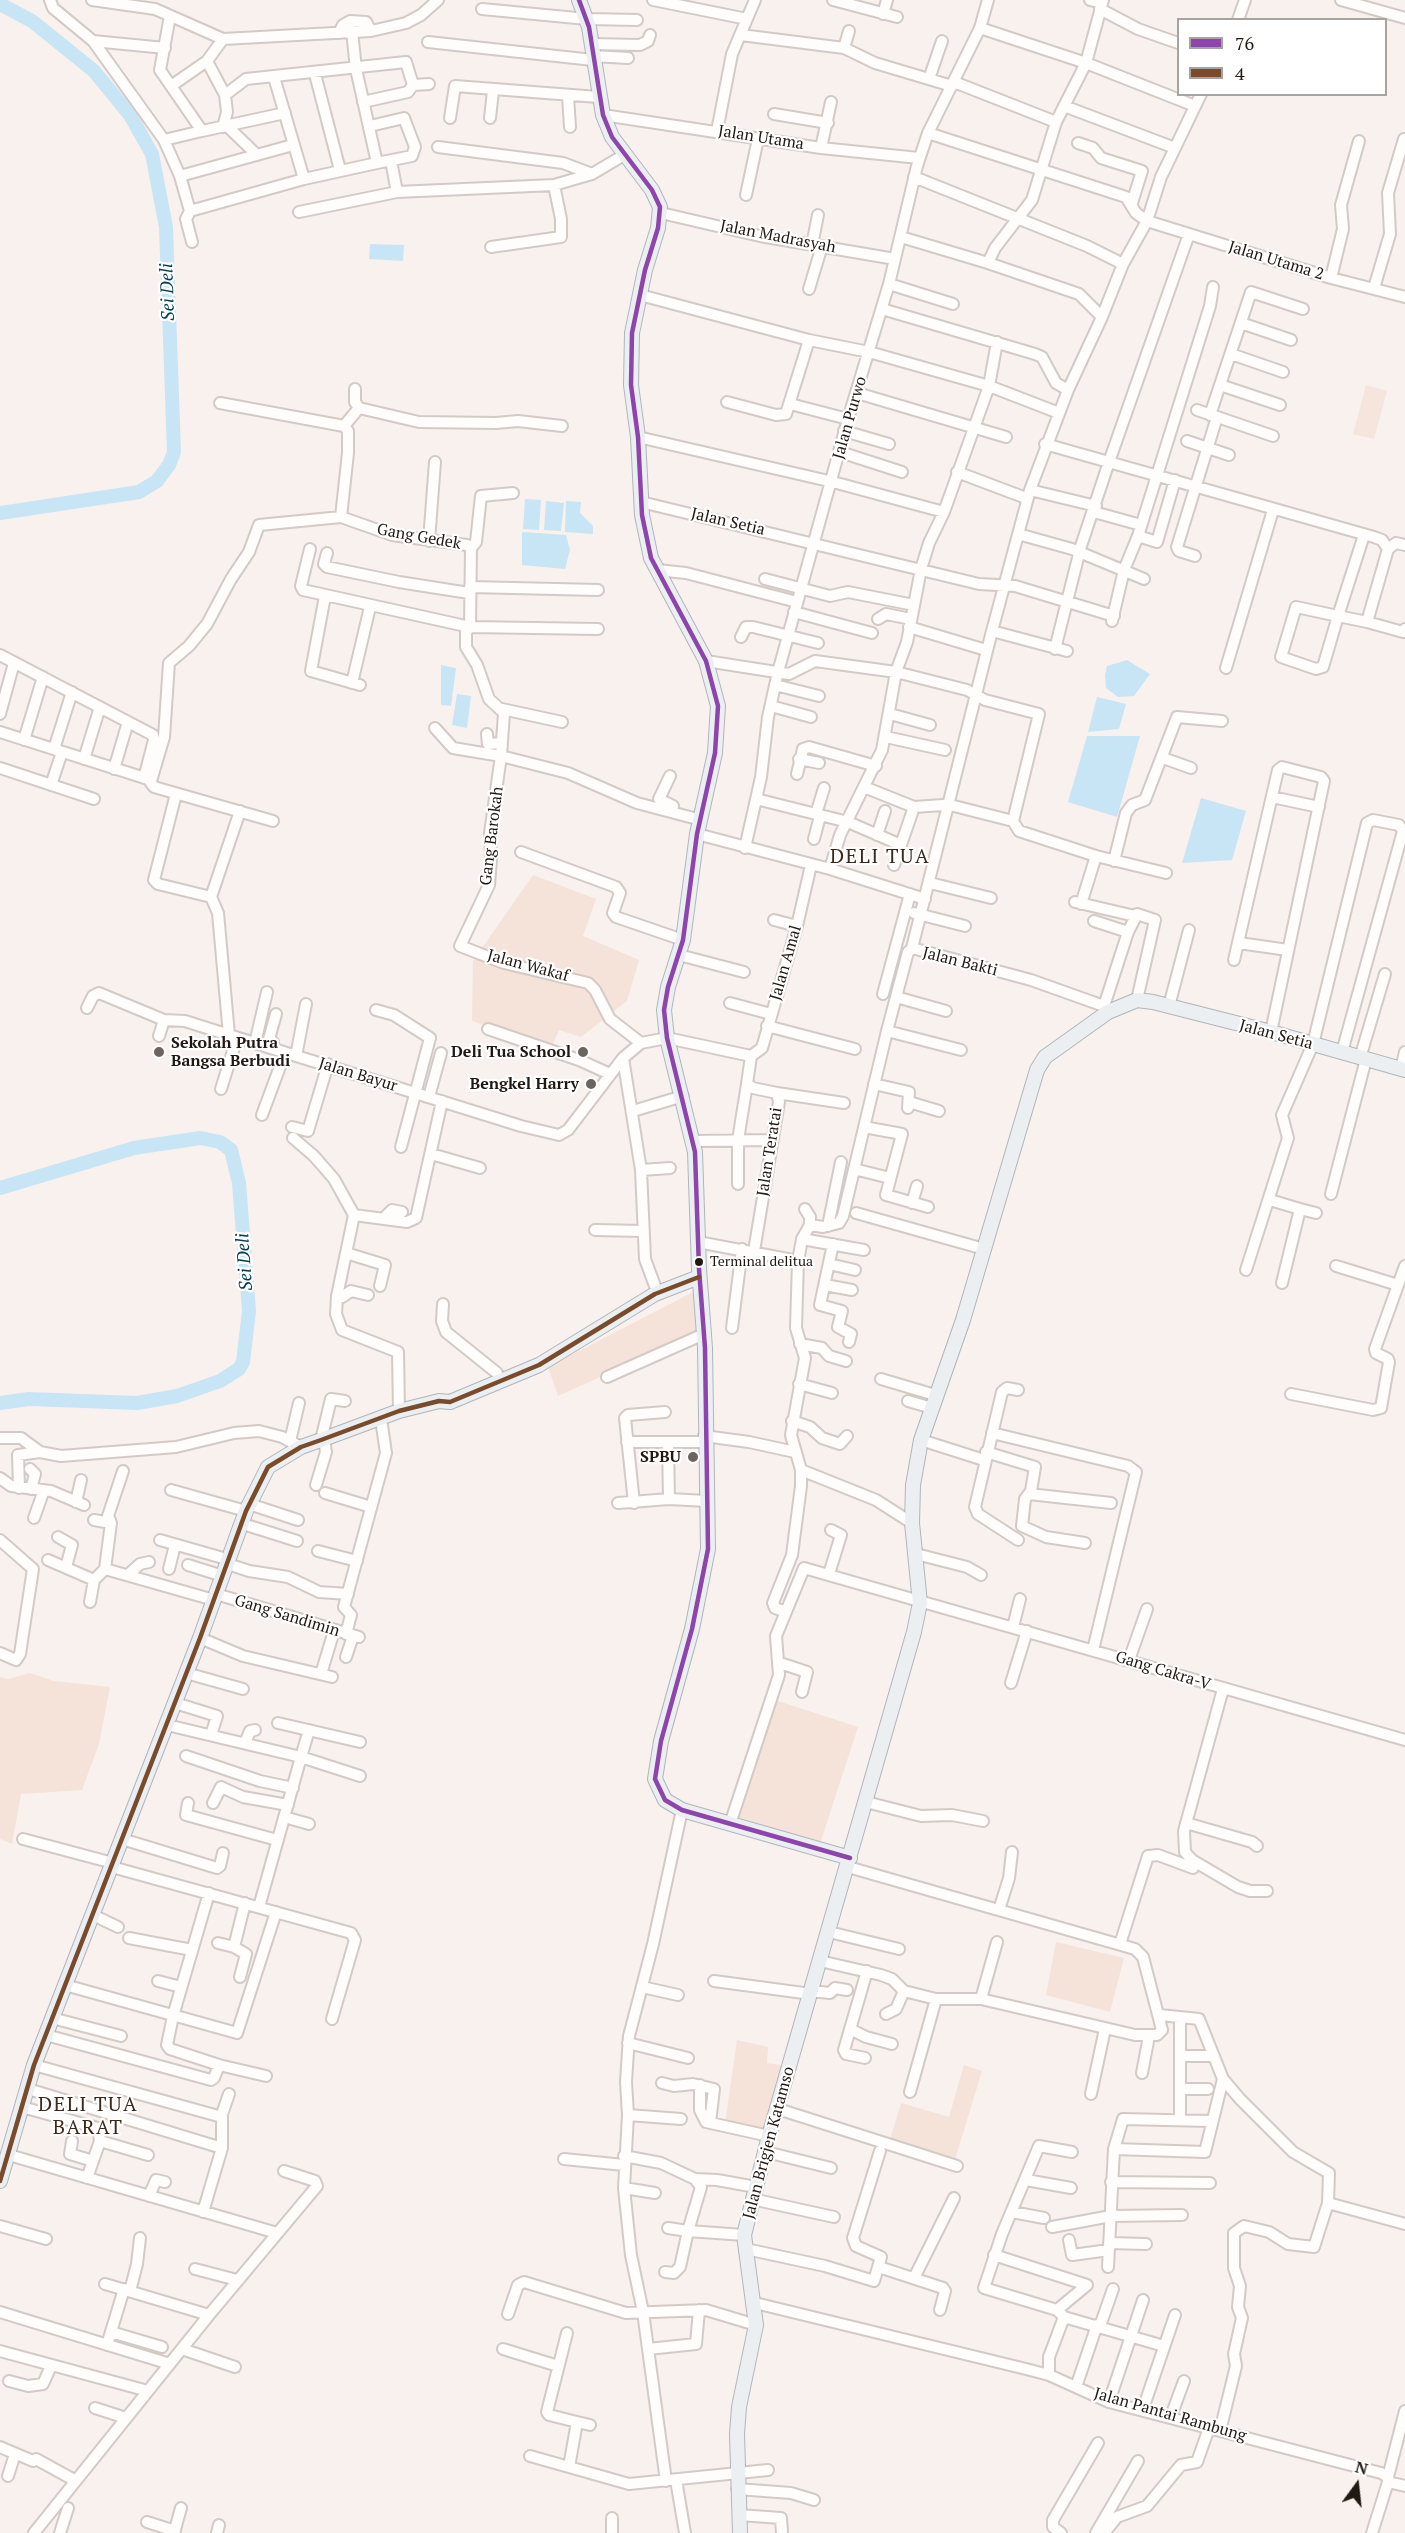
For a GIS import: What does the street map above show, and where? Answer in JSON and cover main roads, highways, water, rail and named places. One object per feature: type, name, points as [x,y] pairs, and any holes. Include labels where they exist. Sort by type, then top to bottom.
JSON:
[{"type":"main road","points":[[579,0],[587,19],[598,97],[603,116],[624,155],[652,190],[661,213],[632,333],[630,363],[638,437],[641,502],[649,552],[706,661],[716,691],[718,720],[715,753],[697,834],[683,940],[666,995],[667,1038],[694,1141],[699,1273],[704,1334],[704,1439],[708,1549],[692,1629],[661,1741],[655,1779],[666,1800],[682,1810],[849,1862]]},
{"type":"main road","name":"Jalan Setia","points":[[1142,1001],[1169,1006],[1403,1069]]},
{"type":"main road","name":"Jalan Brigjen Katamso","points":[[740,2533],[737,2489],[739,2407],[756,2325],[755,2303],[745,2242],[754,2193],[769,2136],[866,1802],[920,1603],[912,1522],[914,1476],[921,1440],[963,1320],[1040,1063],[1044,1057],[1106,1009],[1142,1001]]},
{"type":"main road","points":[[439,1401],[447,1394],[558,1347],[655,1286],[699,1273]]},
{"type":"main road","points":[[0,2181],[34,2065],[167,1725],[246,1513],[268,1467],[296,1444],[323,1439],[399,1411],[439,1401],[450,1402],[539,1365],[656,1294],[699,1273]]},
{"type":"water","points":[[370,244],[404,245],[403,261],[369,259]]},
{"type":"water","points":[[525,499],[541,500],[539,530],[523,529]]},
{"type":"water","points":[[546,501],[564,503],[561,531],[544,530]]},
{"type":"water","points":[[566,501],[581,502],[580,513],[593,526],[593,534],[565,532]]},
{"type":"water","points":[[522,532],[566,535],[570,550],[565,569],[522,565]]},
{"type":"water","points":[[1127,660],[1150,674],[1134,696],[1118,697],[1106,688],[1107,666]]},
{"type":"water","points":[[441,665],[456,668],[451,706],[441,705]]},
{"type":"water","points":[[457,694],[471,696],[467,728],[452,725]]},
{"type":"water","points":[[1097,697],[1126,704],[1119,729],[1088,732]]},
{"type":"water","points":[[1087,736],[1140,736],[1117,817],[1068,802]]},
{"type":"water","points":[[1201,798],[1246,811],[1232,860],[1182,863]]},
{"type":"waterway","name":"Sei Deli","points":[[0,4],[32,21],[94,71],[130,115],[152,154],[166,227],[174,452],[169,465],[157,481],[139,492],[0,513]]},
{"type":"waterway","name":"Sei Deli","points":[[0,1188],[134,1148],[200,1138],[220,1142],[231,1150],[239,1183],[249,1311],[243,1362],[239,1369],[220,1381],[177,1396],[137,1403],[29,1399],[0,1403]]},
{"type":"place","name":"Sekolah Putra Bangsa Berbudi","points":[[159,1052]]},
{"type":"place","name":"Deli Tua School","points":[[583,1052]]},
{"type":"place","name":"Bengkel Harry","points":[[591,1084]]},
{"type":"place","name":"Terminal delitua","points":[[699,1262]]},
{"type":"place","name":"SPBU","points":[[693,1457]]},
{"type":"district","name":"DELI TUA","points":[[880,857]]},
{"type":"district","name":"DELI TUA BARAT","points":[[88,2116]]}]
